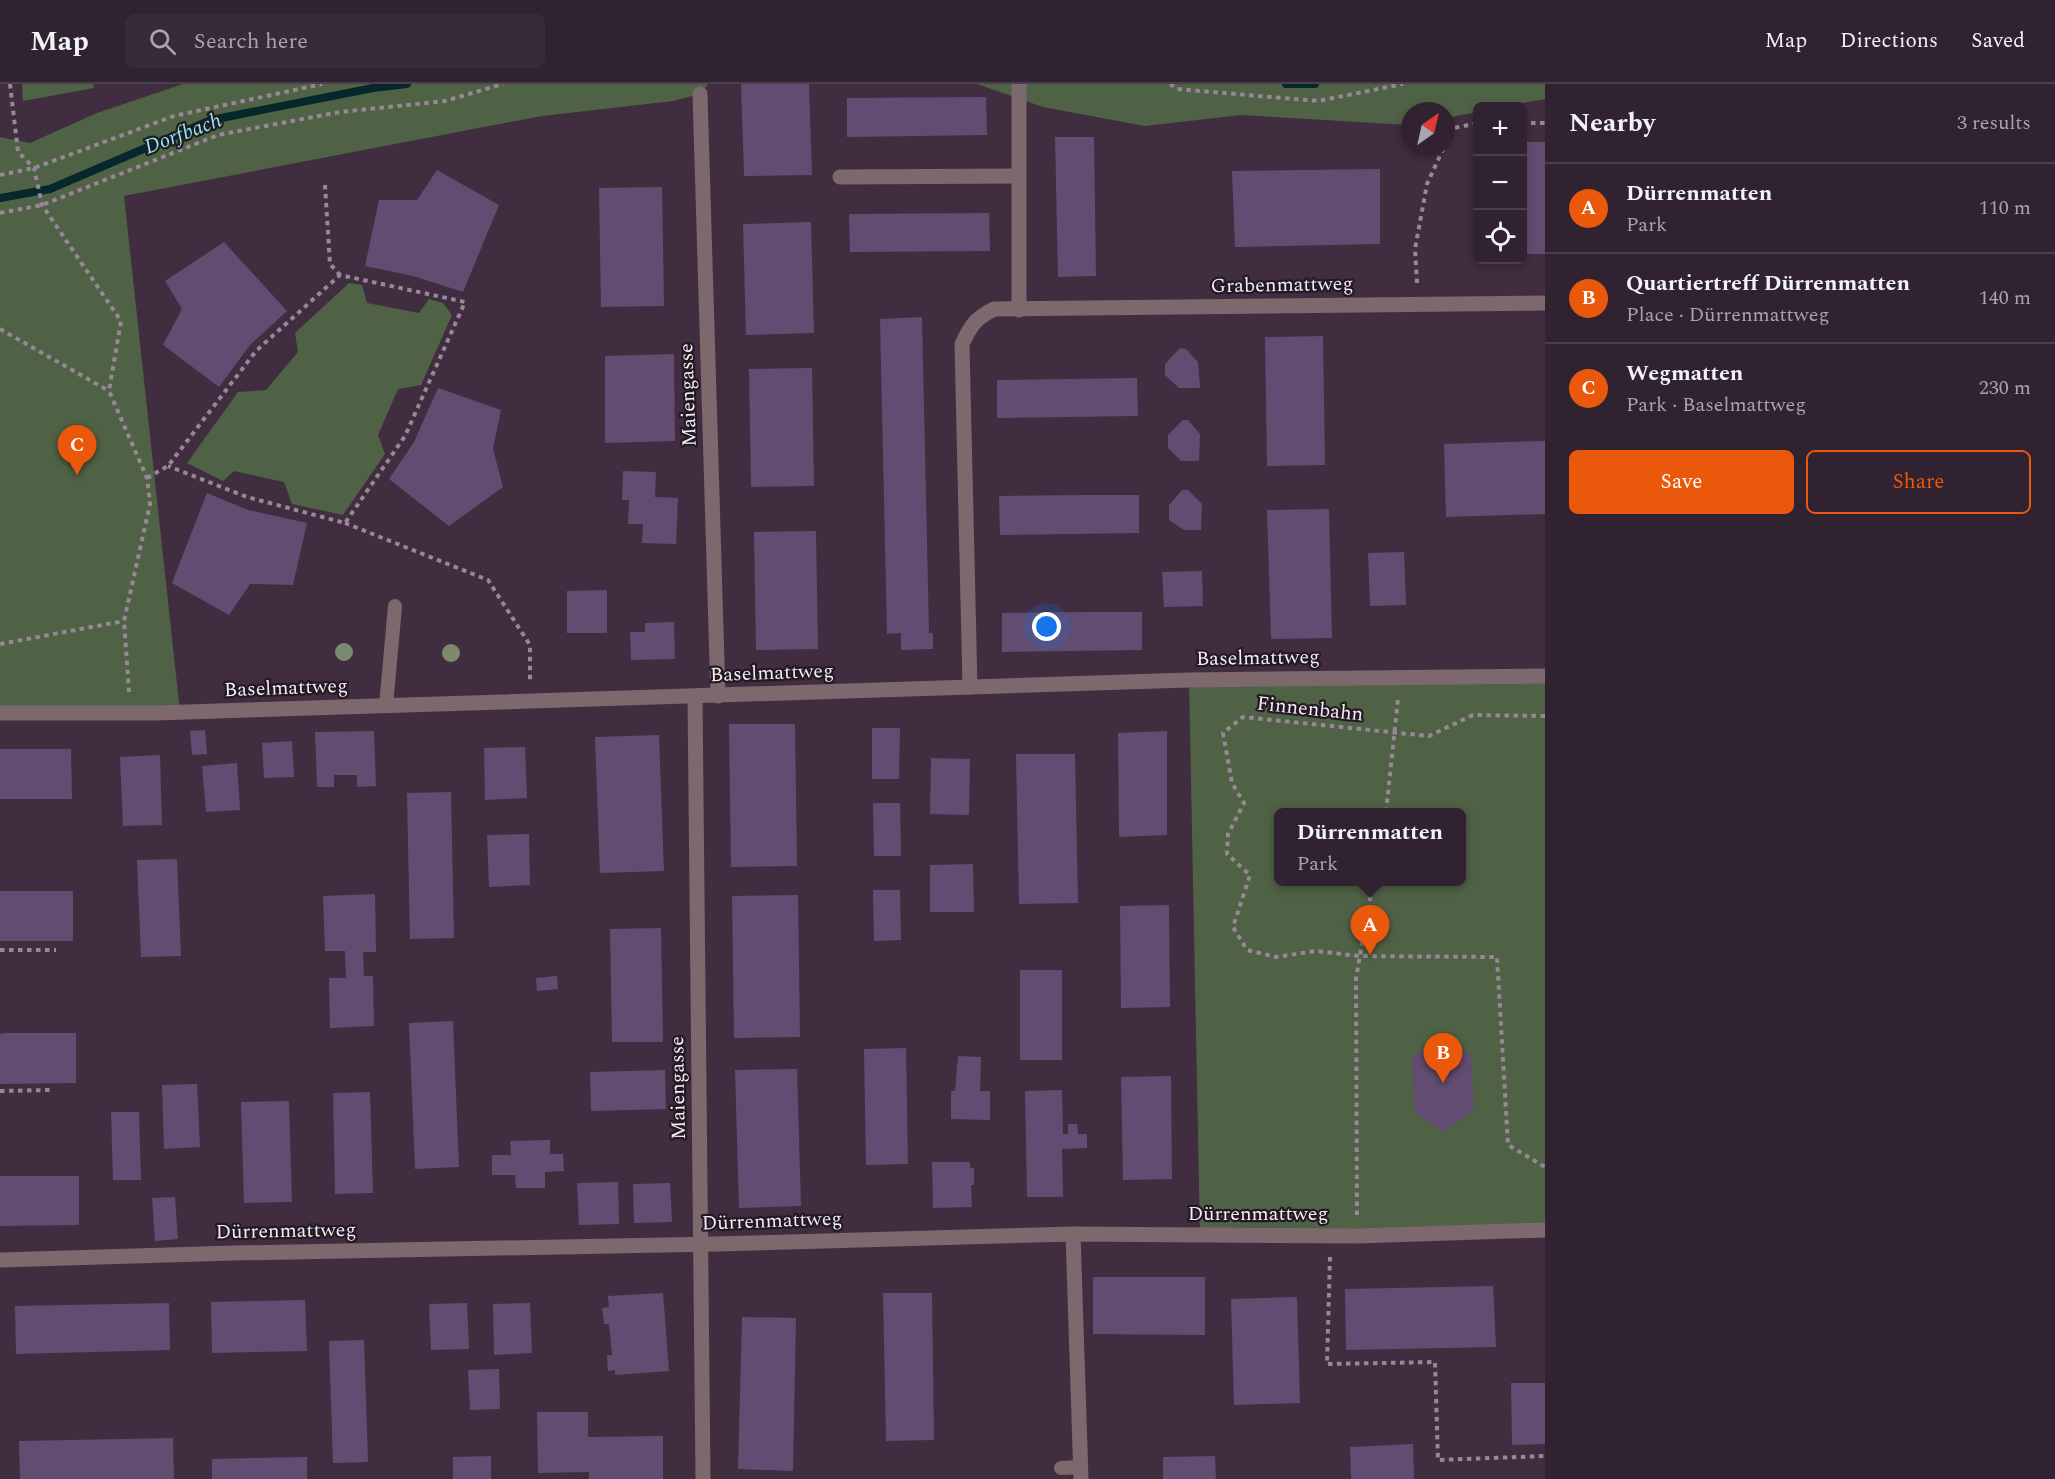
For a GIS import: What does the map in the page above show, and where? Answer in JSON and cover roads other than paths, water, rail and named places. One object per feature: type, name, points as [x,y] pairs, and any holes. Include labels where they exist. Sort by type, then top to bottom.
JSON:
[{"type":"street","points":[[1019,84],[1019,310]]},
{"type":"street","name":"Maiengasse","points":[[700,94],[718,696]]},
{"type":"street","points":[[840,177],[1019,176]]},
{"type":"street","name":"Grabenmattweg","points":[[970,687],[962,344],[969,329],[980,316],[994,309],[1545,303]]},
{"type":"street","name":"Baselmattweg","points":[[0,713],[131,713],[386,706],[1189,680],[1545,676]]},
{"type":"street","name":"Maiengasse","points":[[695,697],[703,1479]]},
{"type":"street","name":"Dürrenmattweg","points":[[0,1260],[246,1252],[700,1244],[1073,1234],[1357,1236],[1545,1230]]},
{"type":"street","points":[[1073,1234],[1070,1313],[1081,1473]]},
{"type":"lane","points":[[386,706],[395,606]]},
{"type":"lane","points":[[1061,1468],[1081,1473]]},
{"type":"waterway","name":"Dorfbach","points":[[0,198],[50,189],[211,120],[373,88],[407,84]]},
{"type":"waterway","name":"Dorfbach","points":[[1286,84],[1315,84]]},
{"type":"place","name":"Wegmatten","points":[[77,475]]},
{"type":"place","name":"Dürrenmatten","points":[[1370,955]]},
{"type":"place","name":"Quartiertreff Dürrenmatten","points":[[1443,1083]]}]
